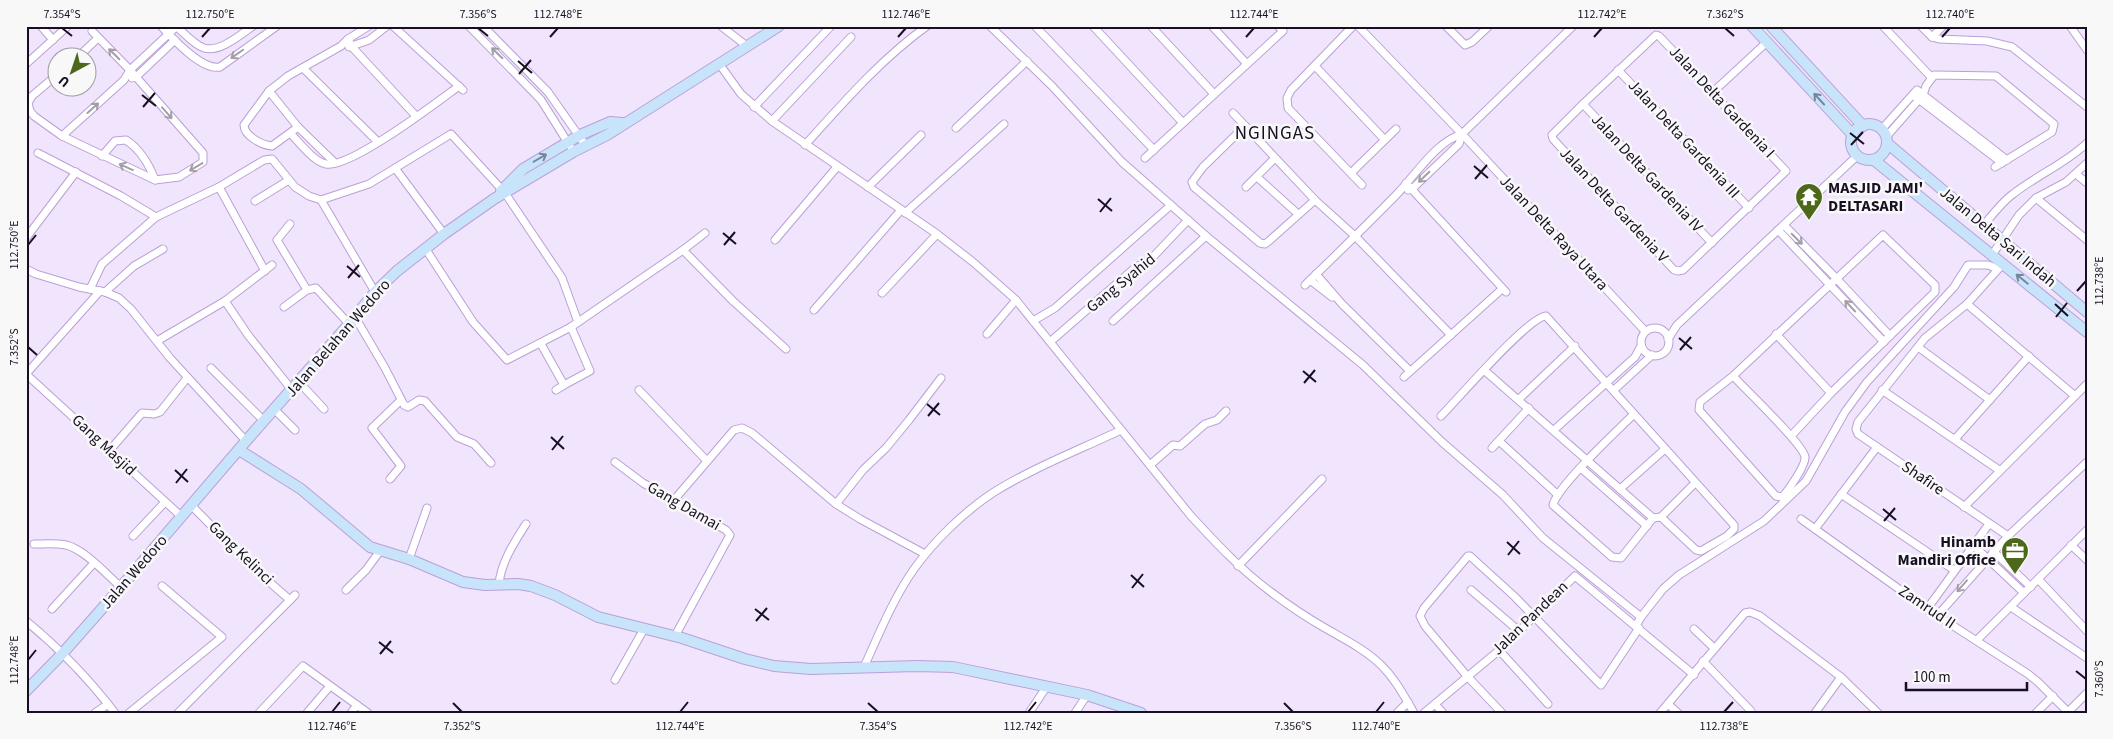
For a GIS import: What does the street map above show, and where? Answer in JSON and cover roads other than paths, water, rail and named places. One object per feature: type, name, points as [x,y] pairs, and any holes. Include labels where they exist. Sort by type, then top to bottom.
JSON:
[{"type":"street","points":[[41,26],[53,40]]},
{"type":"street","points":[[26,64],[68,26]]},
{"type":"street","points":[[161,26],[201,63],[215,68],[277,26]]},
{"type":"street","points":[[62,136],[124,80],[130,70],[176,26],[198,44],[210,49],[222,46],[254,26]]},
{"type":"street","points":[[298,127],[275,145],[269,146],[246,132],[244,125],[269,91],[303,68],[342,46],[348,39],[370,26]]},
{"type":"street","points":[[342,46],[352,47],[369,40],[387,26]]},
{"type":"street","points":[[291,134],[318,160],[325,164],[335,163],[378,142],[461,88],[394,26]]},
{"type":"street","points":[[469,26],[535,92],[573,152]]},
{"type":"street","points":[[483,26],[536,79],[586,146]]},
{"type":"street","points":[[720,26],[748,47]]},
{"type":"street","name":"Jalan Belahan Wedoro","points":[[516,181],[607,135],[779,26]]},
{"type":"street","points":[[754,107],[831,26]]},
{"type":"street","points":[[805,144],[892,54],[927,26]]},
{"type":"street","points":[[990,26],[1057,91],[1104,144],[1171,205],[1363,365],[1442,442],[1503,495],[1543,538],[1641,617]]},
{"type":"street","points":[[1035,26],[1154,150]]},
{"type":"street","points":[[1093,26],[1183,123]]},
{"type":"street","points":[[1151,26],[1214,94]]},
{"type":"street","points":[[1212,26],[1247,64]]},
{"type":"street","points":[[1353,26],[1291,90],[1287,98],[1287,106],[1362,185]]},
{"type":"street","name":"Jalan Delta Raya Utara","points":[[1358,26],[1462,134],[1645,331]]},
{"type":"street","points":[[1446,26],[1465,45],[1472,42],[1489,26]]},
{"type":"street","points":[[1400,191],[1412,189],[1459,144],[1462,134],[1573,26]]},
{"type":"street","points":[[1752,26],[1853,135]]},
{"type":"street","points":[[1771,26],[1863,126]]},
{"type":"street","points":[[1883,26],[1932,78]]},
{"type":"street","points":[[1920,26],[1932,37],[1940,40],[2003,43],[2012,47],[2087,107]]},
{"type":"street","points":[[1932,37],[1943,26]]},
{"type":"street","points":[[2070,26],[2087,50]]},
{"type":"street","points":[[1145,158],[1247,64],[1280,29]]},
{"type":"street","points":[[48,82],[32,96],[28,103],[30,111],[62,136],[155,180],[179,177],[201,165],[205,156],[130,70],[92,32]]},
{"type":"street","name":"Jalan Delta Gardenia I","points":[[1618,70],[1654,36],[1660,36],[1785,169],[1785,174],[1749,208]]},
{"type":"street","points":[[772,121],[851,37]]},
{"type":"street","points":[[88,48],[98,38]]},
{"type":"street","points":[[348,39],[352,47],[416,116]]},
{"type":"street","points":[[124,80],[136,77],[175,40]]},
{"type":"street","points":[[1713,92],[1767,42]]},
{"type":"street","points":[[956,128],[1027,61]]},
{"type":"street","points":[[720,65],[733,84],[754,107],[837,167],[937,234],[973,262],[1016,300],[1191,516],[1238,566],[1271,593],[1352,644],[1381,665],[1397,683],[1414,713]]},
{"type":"street","points":[[1315,66],[1384,139]]},
{"type":"street","points":[[303,68],[378,142]]},
{"type":"street","points":[[1583,104],[1618,70]]},
{"type":"street","name":"Jalan Delta Gardenia III","points":[[1618,70],[1749,208]]},
{"type":"street","points":[[1884,136],[1872,125],[1863,126],[1853,135],[1852,148],[1857,156],[1866,160],[1874,160],[1882,154],[1884,136],[1932,78],[1938,74],[1996,76],[2054,124],[2052,132],[1995,167]]},
{"type":"street","points":[[269,91],[298,127],[335,163]]},
{"type":"street","points":[[1918,95],[2005,161]]},
{"type":"street","name":"Jalan Delta Gardenia V","points":[[1583,104],[1554,132],[1553,139],[1674,270],[1683,270],[1712,243]]},
{"type":"street","name":"Jalan Delta Gardenia IV","points":[[1583,104],[1712,243]]},
{"type":"street","points":[[1233,113],[1315,200],[1355,236],[1451,335]]},
{"type":"street","name":"Jalan Belahan Wedoro","points":[[239,450],[375,292],[425,248],[494,199],[516,181],[529,165],[568,142],[610,122],[624,123]]},
{"type":"street","points":[[814,310],[903,211],[1004,124]]},
{"type":"street","points":[[1245,126],[1203,167],[1194,179],[1193,185],[1263,244],[1270,241],[1315,200]]},
{"type":"street","points":[[1351,173],[1396,129]]},
{"type":"street","points":[[90,289],[102,264],[156,217],[219,187],[268,158],[274,161],[302,193],[321,200],[369,184],[451,134],[504,191],[562,278],[578,322]]},
{"type":"street","points":[[868,187],[921,134]]},
{"type":"street","points":[[1342,304],[1307,283],[1400,191],[1452,136],[1462,134]]},
{"type":"street","name":"Jalan Delta Sari Indah","points":[[1884,136],[1984,225],[2087,312]]},
{"type":"street","points":[[102,156],[116,141],[126,140],[140,152],[150,166],[155,180]]},
{"type":"street","points":[[1984,225],[1998,207],[2014,193],[2052,170],[2087,143]]},
{"type":"street","points":[[38,153],[121,196],[156,217]]},
{"type":"street","points":[[1641,346],[1648,354],[1652,355],[1657,356],[1665,351],[1668,339],[1677,325],[1857,156]]},
{"type":"street","points":[[1246,187],[1275,158]]},
{"type":"street","name":"Jalan Delta Sari Indah","points":[[1874,160],[1992,255],[2001,266],[2087,332]]},
{"type":"street","points":[[1992,255],[2019,215],[2036,198],[2066,182],[2087,163]]},
{"type":"street","points":[[775,240],[837,167]]},
{"type":"street","points":[[395,168],[444,234]]},
{"type":"street","points":[[26,238],[76,172]]},
{"type":"street","points":[[2076,174],[2087,182]]},
{"type":"street","points":[[1256,177],[1298,214]]},
{"type":"street","points":[[255,201],[289,180]]},
{"type":"street","points":[[1404,377],[1504,290],[1406,183]]},
{"type":"street","points":[[219,187],[265,271]]},
{"type":"street","points":[[2036,198],[2087,240]]},
{"type":"street","points":[[321,200],[375,292]]},
{"type":"street","points":[[1033,321],[1055,308],[1171,205]]},
{"type":"street","points":[[1712,243],[1749,208]]},
{"type":"street","name":"Gang Syahid","points":[[1050,342],[1136,267],[1151,260],[1188,220]]},
{"type":"street","points":[[290,224],[277,240],[306,290]]},
{"type":"street","points":[[1781,228],[1836,278],[1890,336]]},
{"type":"street","points":[[1781,228],[1829,284],[1884,342]]},
{"type":"street","points":[[425,248],[473,322],[507,360],[571,327],[705,233]]},
{"type":"street","points":[[882,293],[937,234]]},
{"type":"street","points":[[1733,376],[1804,452],[1806,459],[1785,494],[1779,497],[1776,496],[1698,407],[1700,402],[1733,376],[1883,235],[1935,285],[1936,292],[1831,393],[1790,436]]},
{"type":"street","points":[[1113,321],[1206,236]]},
{"type":"street","points":[[26,374],[103,291],[134,266],[163,249]]},
{"type":"street","points":[[683,250],[733,301],[786,349]]},
{"type":"street","points":[[157,341],[225,301],[272,265]]},
{"type":"street","points":[[1502,713],[1467,676],[1425,626],[1420,616],[1421,612],[1443,585],[1469,556],[1534,616],[1601,685],[1640,629],[1641,617],[1663,589],[1679,575],[1764,521],[1806,482],[1845,412],[1866,382],[1954,287],[1968,265],[2001,266]]},
{"type":"street","points":[[1999,470],[1882,390],[1929,334],[1967,304],[2001,266]]},
{"type":"street","points":[[26,269],[36,274],[103,291],[124,302],[187,378],[246,441]]},
{"type":"street","points":[[1316,274],[1342,304],[1410,371]]},
{"type":"street","points":[[2046,299],[2057,286]]},
{"type":"street","points":[[284,307],[306,290],[314,288],[318,290],[352,320],[385,368],[404,405],[408,407],[419,400],[425,401],[457,437],[471,442],[491,462]]},
{"type":"street","points":[[987,334],[1016,300]]},
{"type":"street","points":[[225,301],[248,335],[292,390]]},
{"type":"street","points":[[1967,304],[2075,396]]},
{"type":"street","points":[[1441,416],[1484,370],[1520,334],[1544,316],[1549,318],[1575,346],[1734,525],[1732,531],[1701,551],[1698,551],[1620,489],[1484,370]]},
{"type":"street","points":[[1554,430],[1635,357],[1641,346],[1642,336],[1645,331],[1654,327],[1663,330],[1677,325]]},
{"type":"street","points":[[556,390],[590,371],[571,327]]},
{"type":"street","points":[[1663,330],[1668,339]]},
{"type":"street","points":[[1776,334],[1831,393]]},
{"type":"street","points":[[541,344],[564,385]]},
{"type":"street","points":[[1519,399],[1575,346]]},
{"type":"street","points":[[1918,347],[1990,400]]},
{"type":"street","points":[[1614,390],[1652,355]]},
{"type":"street","points":[[1955,439],[2028,356]]},
{"type":"street","points":[[211,368],[264,421]]},
{"type":"street","name":"Gang Masjid","points":[[26,374],[182,517]]},
{"type":"street","points":[[110,450],[142,413],[154,414],[160,412],[187,378]]},
{"type":"street","points":[[836,504],[863,470],[904,427],[940,378]]},
{"type":"street","points":[[299,382],[324,409]]},
{"type":"street","points":[[1964,507],[2087,384]]},
{"type":"street","points":[[639,390],[707,461]]},
{"type":"street","name":"Shafire","points":[[1882,390],[1856,426],[1856,432],[2008,536]]},
{"type":"street","points":[[390,479],[401,466],[372,428],[402,400]]},
{"type":"street","points":[[1492,448],[1529,408]]},
{"type":"street","points":[[274,409],[295,430]]},
{"type":"street","points":[[1150,465],[1173,445],[1181,445],[1206,424],[1217,420],[1226,411]]},
{"type":"street","points":[[1634,414],[1588,460],[1558,495],[1553,502],[1555,508],[1615,558],[1621,558],[1647,526],[1695,482]]},
{"type":"street","points":[[674,500],[734,430],[745,428],[836,504],[925,554]]},
{"type":"street","points":[[864,667],[895,601],[925,554],[950,530],[990,495],[1121,430]]},
{"type":"street","points":[[1499,441],[1558,495]]},
{"type":"street","points":[[1815,529],[1876,447]]},
{"type":"street","points":[[1620,489],[1665,449]]},
{"type":"street","points":[[239,450],[301,489],[370,547],[409,559],[463,582],[500,581],[532,586],[555,595],[598,617],[675,636],[774,666],[811,669],[917,666],[953,667],[1087,695],[1141,713]]},
{"type":"street","name":"Jalan Wedoro","points":[[26,690],[62,654],[239,450]]},
{"type":"street","name":"Gang Damai","points":[[615,462],[644,483],[726,530],[730,535],[675,636]]},
{"type":"street","points":[[1937,616],[1990,554],[2087,462]]},
{"type":"street","points":[[1581,468],[1647,526]]},
{"type":"street","points":[[1238,566],[1322,478]]},
{"type":"street","points":[[1842,494],[1954,570]]},
{"type":"street","points":[[133,536],[165,502]]},
{"type":"street","name":"Gang Kelinci","points":[[178,713],[293,598],[251,566],[192,506]]},
{"type":"street","points":[[409,559],[427,508]]},
{"type":"street","name":"Zamrud II","points":[[1801,520],[1937,616],[1977,640],[2038,682],[2068,712]]},
{"type":"street","points":[[500,581],[512,545],[526,524]]},
{"type":"street","points":[[1927,609],[1989,524]]},
{"type":"street","points":[[1977,640],[2087,530]]},
{"type":"street","points":[[34,544],[67,545],[94,563],[121,587]]},
{"type":"street","points":[[1973,545],[1990,554],[2031,586]]},
{"type":"street","points":[[2071,545],[2087,560]]},
{"type":"street","points":[[346,590],[366,570],[380,551]]},
{"type":"street","points":[[1990,554],[2024,593]]},
{"type":"street","points":[[52,609],[94,563]]},
{"type":"street","name":"Jalan Pandean","points":[[1424,713],[1499,650],[1575,576],[1640,629]]},
{"type":"street","points":[[2038,579],[2087,631]]},
{"type":"street","points":[[129,713],[222,636],[162,586]]},
{"type":"street","points":[[1470,590],[1519,631]]},
{"type":"street","points":[[2011,607],[2087,658]]},
{"type":"street","points":[[1660,713],[1745,613],[1750,612],[1760,616],[1841,677],[1878,713]]},
{"type":"street","points":[[26,621],[86,678],[115,713]]},
{"type":"street","points":[[615,680],[644,629]]},
{"type":"street","points":[[1640,629],[1694,675]]},
{"type":"street","points":[[1694,629],[1714,648]]},
{"type":"street","points":[[1499,650],[1548,704]]},
{"type":"street","points":[[1703,661],[1751,711]]},
{"type":"street","points":[[259,713],[302,667],[307,668],[368,713]]},
{"type":"street","points":[[1815,713],[1841,677]]},
{"type":"street","points":[[307,713],[330,686]]},
{"type":"street","points":[[1029,713],[1047,686]]},
{"type":"street","points":[[2068,712],[2087,693]]},
{"type":"street","points":[[1075,713],[1087,695]]},
{"type":"street","points":[[2036,713],[2053,696]]},
{"type":"street","points":[[1396,713],[1408,702]]},
{"type":"street","points":[[95,713],[108,704]]},
{"type":"street","points":[[1435,704],[1443,713]]},
{"type":"street","points":[[1668,704],[1678,713]]},
{"type":"street","points":[[351,713],[357,705]]},
{"type":"place","name":"MASJID JAMI' DELTASARI","points":[[1809,221]]},
{"type":"place","name":"Hinamb Mandiri Office","points":[[2015,575]]},
{"type":"district","name":"NGINGAS","points":[[1275,133]]}]
